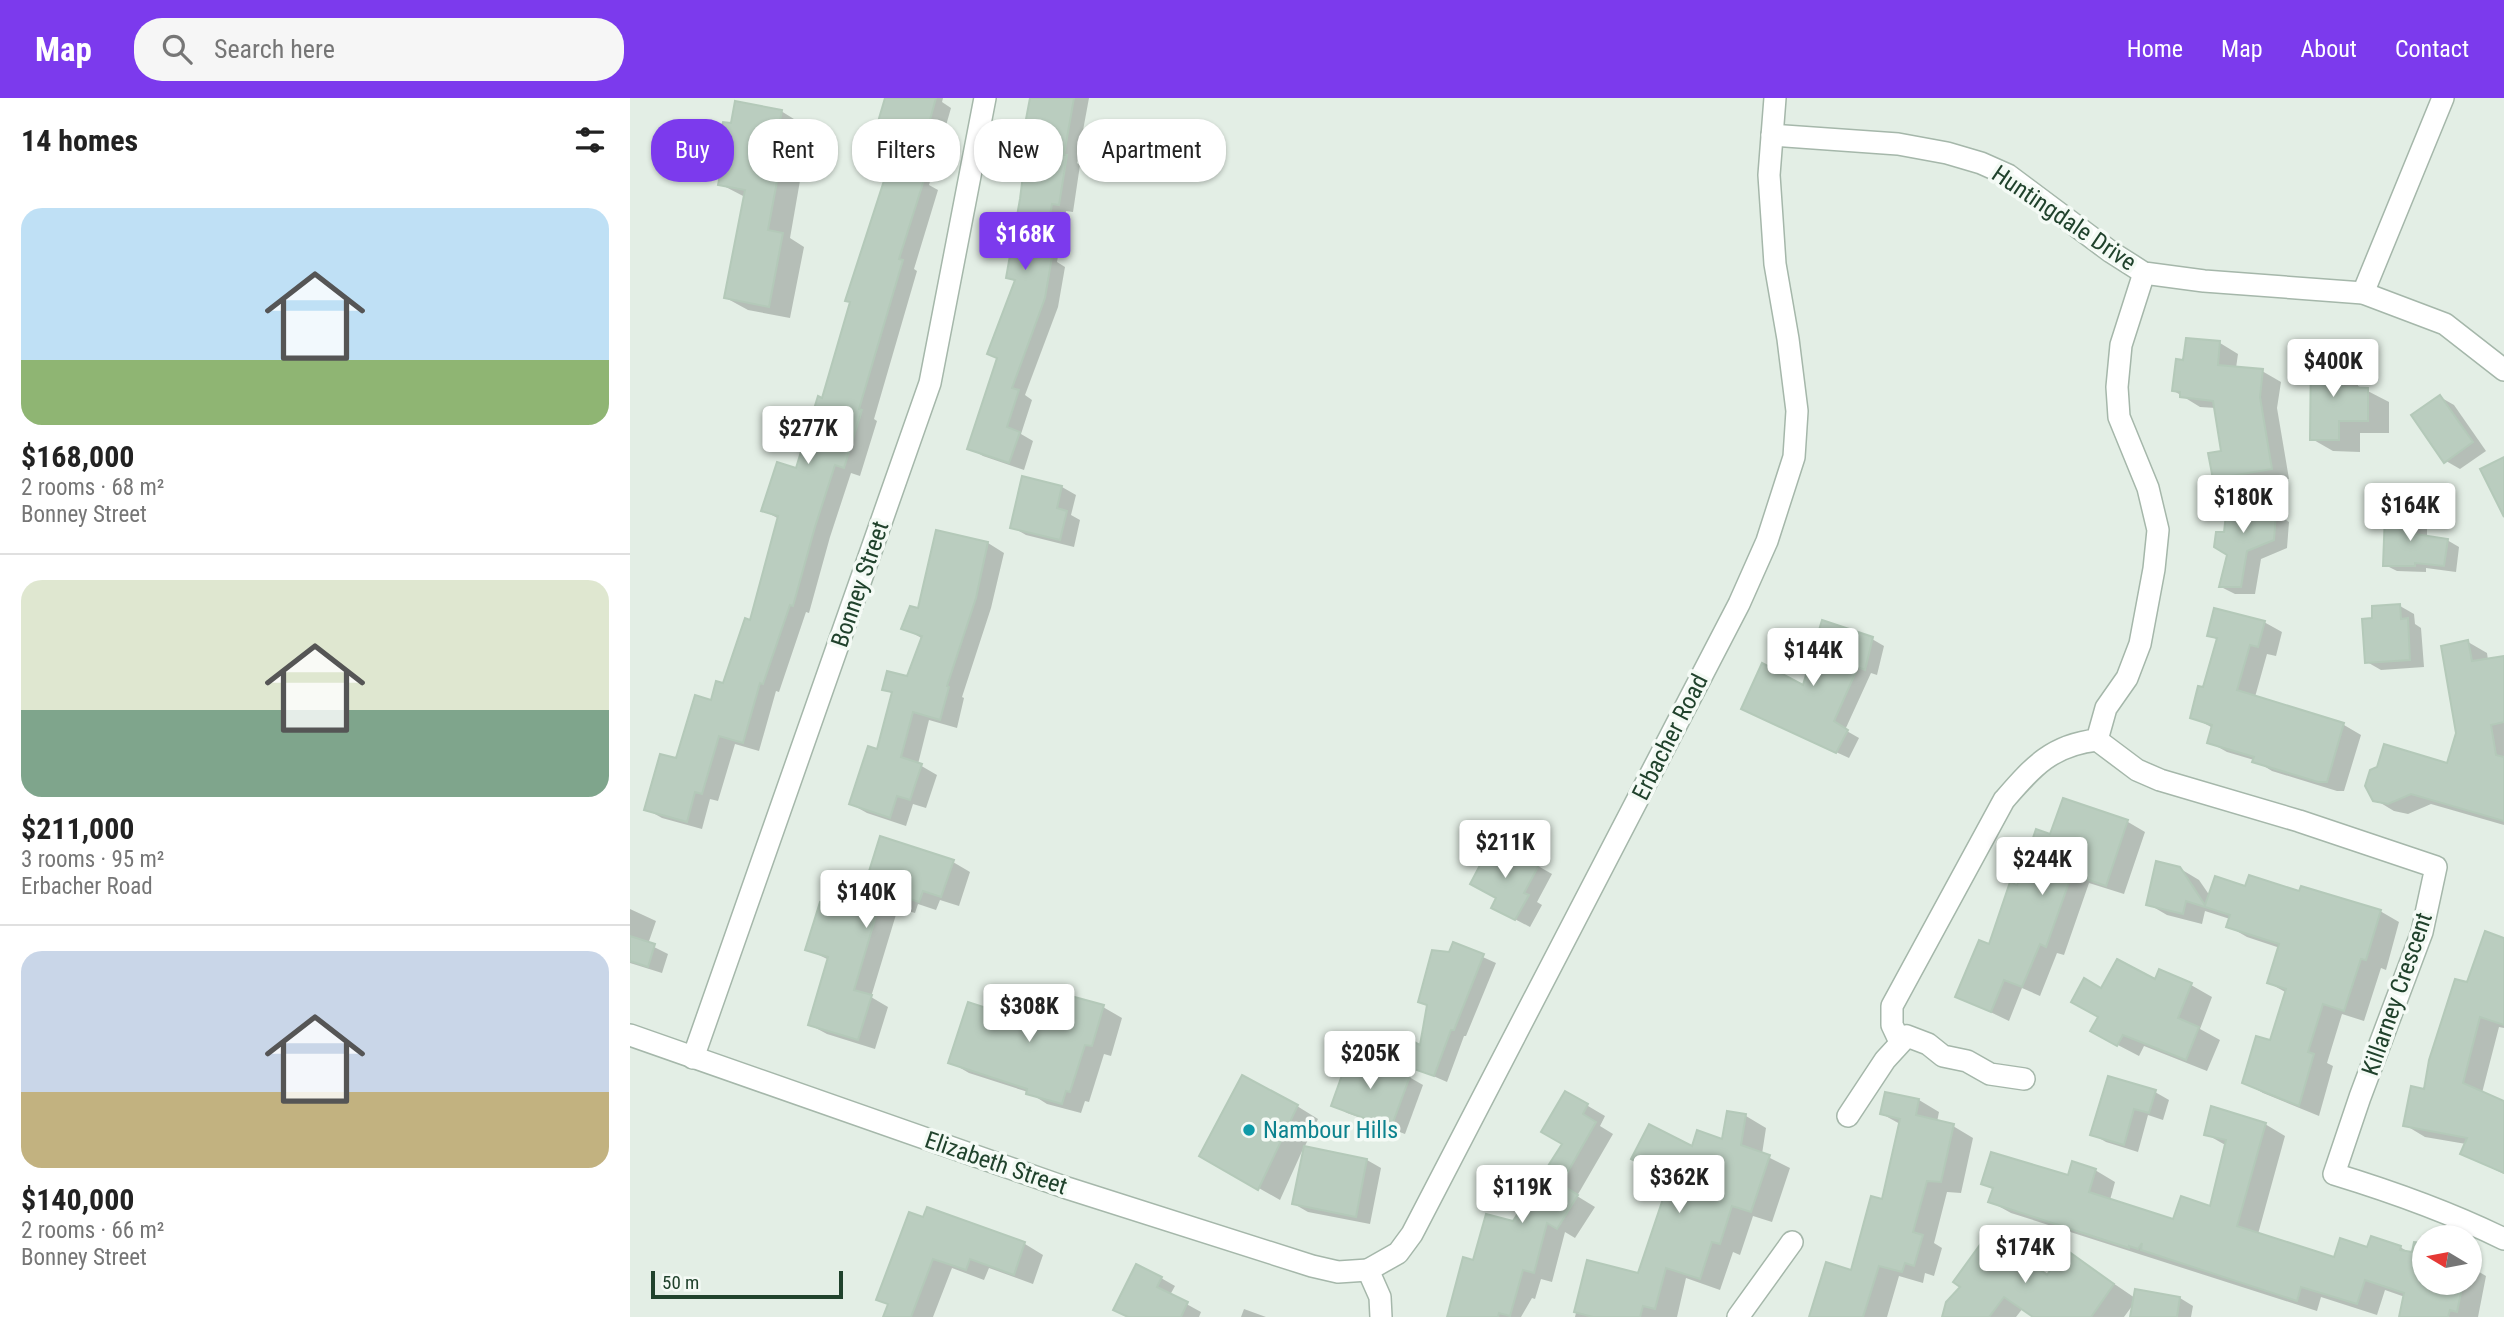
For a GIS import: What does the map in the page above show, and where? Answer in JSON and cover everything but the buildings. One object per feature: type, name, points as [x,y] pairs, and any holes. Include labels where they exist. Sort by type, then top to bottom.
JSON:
[{"type":"street","name":"Bonney Street","points":[[693,1058],[930,383],[985,98]]},
{"type":"street","name":"Erbacher Road","points":[[1368,1270],[1398,1253],[1412,1234],[1739,604],[1782,500],[1794,457],[1797,411],[1788,339],[1774,264],[1769,175],[1775,98]]},
{"type":"street","points":[[2362,293],[2443,98]]},
{"type":"street","name":"Huntingdale Drive","points":[[1772,135],[1898,144],[1947,153],[1981,163],[2008,175],[2110,252],[2144,273],[2204,281],[2362,293],[2445,324],[2504,370]]},
{"type":"street","points":[[1900,1042],[1892,1025],[1892,1006],[2004,800],[2023,778],[2054,751],[2079,742],[2097,740],[2106,708],[2127,678],[2140,644],[2154,569],[2158,530],[2148,488],[2119,417],[2117,387],[2121,345],[2144,273]]},
{"type":"street","name":"Killarney Crescent","points":[[2097,740],[2137,770],[2160,780],[2299,821],[2436,867],[2422,932],[2334,1174],[2391,1191],[2457,1216],[2504,1239]]},
{"type":"street","name":"Elizabeth Street","points":[[630,1035],[1067,1188],[1312,1266],[1338,1272],[1368,1270]]},
{"type":"street","points":[[1847,1116],[1885,1060],[1907,1036],[1928,1044],[1943,1056],[1966,1061],[1990,1074],[2024,1079]]},
{"type":"street","points":[[1738,1317],[1792,1242]]},
{"type":"street","points":[[1368,1270],[1380,1297],[1381,1317]]},
{"type":"place","name":"Nambour Hills","points":[[1249,1130]]}]
